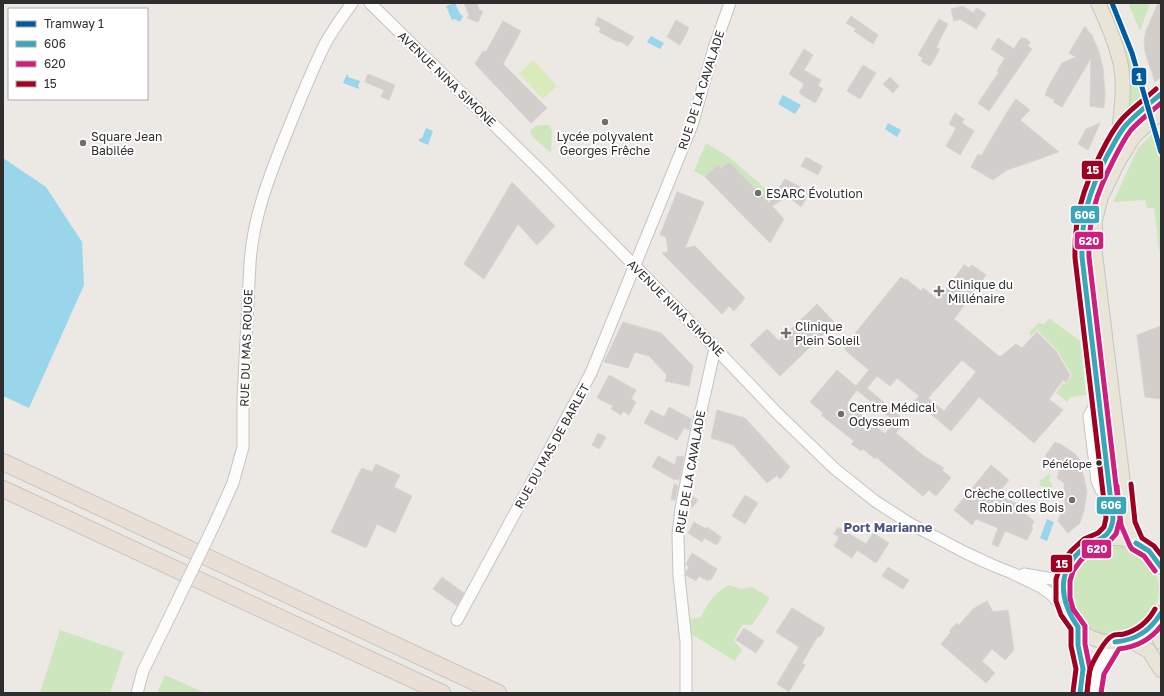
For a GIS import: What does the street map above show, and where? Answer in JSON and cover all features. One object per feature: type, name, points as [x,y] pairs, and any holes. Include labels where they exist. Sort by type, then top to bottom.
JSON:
[{"type":"highway","points":[[3,462],[377,635],[498,693]]},
{"type":"highway","points":[[3,489],[442,693]]},
{"type":"main road","points":[[1098,3],[1115,44],[1121,67],[1122,91],[1119,135]]},
{"type":"main road","points":[[1102,539],[1110,530],[1113,522],[1112,502],[1082,257],[1082,227],[1089,195],[1097,176],[1119,135],[1130,120],[1161,94]]},
{"type":"main road","points":[[1136,543],[1128,524],[1095,254],[1095,220],[1101,197],[1125,149],[1134,136],[1161,112]]},
{"type":"main road","points":[[1158,618],[1146,632],[1129,640],[1115,642],[1092,638],[1087,636],[1078,627],[1067,612],[1063,599],[1063,585],[1064,574],[1071,561],[1088,545],[1102,539],[1120,538],[1136,543],[1149,551],[1161,567]]},
{"type":"main road","points":[[1158,618],[1161,642]]},
{"type":"main road","points":[[1129,640],[1149,651],[1161,670]]},
{"type":"street","name":"RUE DU MAS ROUGE","points":[[137,693],[143,671],[233,483],[243,447],[243,399],[251,246],[257,220],[270,176],[303,92],[326,44],[352,3]]},
{"type":"street","name":"AVENUE NINA SIMONE","points":[[370,3],[635,266],[806,442],[835,469],[875,501],[927,533],[1041,587],[1052,595],[1067,612]]},
{"type":"street","name":"RUE DE LA CAVALADE","points":[[635,266],[692,125],[714,48],[730,3]]},
{"type":"street","name":"RUE DU MAS DE BARLET","points":[[457,620],[591,374],[635,266]]},
{"type":"street","name":"RUE DE LA CAVALADE","points":[[686,693],[686,642],[679,576],[678,535],[681,508],[715,348]]},
{"type":"street","name":"AVENUE NINA SIMONE","points":[[1012,572],[1019,572],[1052,579],[1064,574]]},
{"type":"street","points":[[1078,627],[1078,645],[1083,669],[1080,693]]},
{"type":"street","points":[[1094,693],[1097,672],[1115,642]]},
{"type":"green space","points":[[1102,3],[1108,3],[1127,46],[1142,96],[1126,109]]},
{"type":"green space","points":[[1128,3],[1150,3],[1140,31]]},
{"type":"green space","points":[[533,60],[557,86],[543,99],[519,74]]},
{"type":"green space","points":[[549,125],[552,131],[551,153],[534,138],[530,130],[536,126]]},
{"type":"green space","points":[[1153,133],[1161,162],[1161,263],[1154,208],[1147,208],[1145,200],[1113,202],[1138,148]]},
{"type":"green space","points":[[706,143],[729,157],[774,196],[767,202],[729,162],[721,169],[718,166],[705,177],[694,171]]},
{"type":"green space","points":[[1049,318],[1080,341],[1086,395],[1071,397],[1067,402],[1056,393],[1063,383],[1065,384],[1072,375],[1057,350],[1037,330],[1031,336],[1029,333],[1038,323],[1045,324]]},
{"type":"green space","points":[[1048,474],[1051,475],[1049,480],[1052,487],[1050,489],[1046,489],[1039,484],[1040,480]]},
{"type":"green space","points":[[1114,545],[1131,549],[1146,558],[1155,573],[1159,590],[1155,607],[1146,622],[1131,631],[1114,635],[1097,631],[1082,622],[1073,607],[1069,590],[1073,573],[1082,558],[1097,549]]},
{"type":"green space","points":[[729,585],[741,589],[752,587],[770,598],[752,625],[742,625],[734,640],[742,650],[735,661],[691,634],[690,619],[701,617],[712,599]]},
{"type":"green space","points":[[60,630],[124,652],[110,693],[40,693]]},
{"type":"green space","points":[[165,675],[205,693],[157,693]]},
{"type":"water","points":[[455,3],[460,14],[463,16],[460,22],[455,19],[452,20],[446,6]]},
{"type":"water","points":[[651,36],[664,43],[660,49],[647,42]]},
{"type":"water","points":[[347,74],[348,77],[360,81],[358,86],[359,89],[343,83]]},
{"type":"water","points":[[783,95],[801,105],[795,114],[778,104]]},
{"type":"water","points":[[888,123],[901,130],[897,137],[885,129]]},
{"type":"water","points":[[426,128],[433,131],[428,145],[419,141],[419,139],[422,138]]},
{"type":"water","points":[[3,158],[46,187],[82,242],[84,285],[29,408],[3,396]]},
{"type":"water","points":[[1047,519],[1054,522],[1047,541],[1040,538]]},
{"type":"building","points":[[464,3],[477,3],[479,10],[483,11],[478,22],[467,18],[469,15]]},
{"type":"building","points":[[1158,3],[1161,3],[1161,77],[1155,82],[1145,52],[1144,40],[1146,31]]},
{"type":"building","points":[[963,6],[973,13],[977,8],[986,14],[976,29],[960,19],[954,21],[951,9]]},
{"type":"building","points":[[851,16],[878,35],[873,44],[854,31],[856,29],[846,23]]},
{"type":"building","points":[[598,17],[634,37],[628,46],[599,32],[601,28],[595,25]]},
{"type":"building","points":[[939,19],[948,24],[936,48],[940,49],[930,66],[921,61],[923,58],[918,55]]},
{"type":"building","points":[[676,20],[689,28],[680,45],[667,37]]},
{"type":"building","points":[[503,21],[521,31],[503,64],[547,108],[531,123],[475,64],[483,51],[486,52]]},
{"type":"building","points":[[1085,26],[1091,35],[1091,33],[1099,52],[1103,68],[1105,94],[1104,108],[1090,106],[1091,58],[1062,107],[1053,102],[1055,100],[1045,95],[1047,92],[1046,91],[1062,63],[1076,57],[1069,53]]},
{"type":"building","points":[[998,38],[1014,49],[1021,38],[1025,38],[1030,42],[1028,46],[1032,49],[989,111],[978,103],[999,72],[997,71],[1005,58],[991,49]]},
{"type":"building","points":[[804,49],[813,55],[804,70],[821,80],[818,86],[823,89],[815,103],[799,93],[804,84],[789,74]]},
{"type":"building","points":[[863,65],[876,73],[860,99],[847,91]]},
{"type":"building","points":[[368,74],[395,85],[389,100],[381,97],[384,90],[365,82]]},
{"type":"building","points":[[890,77],[899,86],[893,93],[883,84]]},
{"type":"building","points":[[1016,99],[1030,110],[1020,120],[1059,152],[1007,170],[993,180],[971,167],[978,154],[981,156]]},
{"type":"building","points":[[955,113],[964,119],[962,123],[974,131],[960,155],[946,146],[956,128],[949,124]]},
{"type":"building","points":[[1100,123],[1088,150],[1078,144],[1086,129]]},
{"type":"building","points":[[806,157],[822,166],[818,175],[801,166]]},
{"type":"building","points":[[729,162],[769,203],[785,179],[810,192],[801,207],[788,196],[772,206],[784,219],[770,243],[705,177],[718,165],[721,169]]},
{"type":"building","points":[[512,182],[555,226],[537,245],[518,224],[484,279],[464,264]]},
{"type":"building","points":[[677,192],[704,202],[685,248],[695,246],[745,298],[734,311],[729,306],[722,314],[662,253],[668,252],[666,237],[660,235]]},
{"type":"building","name":"Clinique du Millénaire","points":[[964,265],[969,268],[972,265],[986,275],[954,319],[1000,357],[1016,344],[1022,348],[1037,332],[1056,351],[1070,375],[1066,382],[1063,380],[1049,399],[1063,410],[1034,443],[979,397],[951,431],[926,410],[928,409],[922,404],[913,414],[908,409],[919,396],[897,378],[890,386],[877,376],[867,388],[900,416],[896,421],[902,426],[896,433],[924,456],[944,468],[942,470],[951,478],[936,496],[929,490],[923,496],[876,457],[875,459],[863,449],[861,451],[851,444],[854,441],[821,415],[823,413],[810,402],[837,370],[856,386],[869,370],[846,351],[844,347],[901,277],[905,280],[906,279],[921,291],[923,288],[938,300]],"holes":[[[962,360],[976,372],[944,411],[928,398]],[[857,390],[895,422],[885,434],[847,403]]]},
{"type":"building","points":[[817,304],[835,323],[780,376],[750,345],[767,329],[779,341]]},
{"type":"building","points":[[623,322],[661,333],[693,366],[689,386],[665,381],[667,375],[649,356],[635,352],[628,368],[604,362]]},
{"type":"building","points":[[1161,326],[1161,399],[1145,397],[1137,335]]},
{"type":"building","points":[[609,375],[636,390],[631,399],[636,402],[629,415],[623,411],[621,415],[611,409],[613,406],[597,398]]},
{"type":"building","points":[[669,407],[691,419],[689,430],[684,428],[677,440],[644,423],[651,410],[664,417]]},
{"type":"building","points":[[717,410],[745,418],[790,467],[780,479],[777,475],[767,483],[733,445],[711,438]]},
{"type":"building","points":[[598,433],[606,437],[599,449],[592,445]]},
{"type":"building","points":[[1055,442],[1058,444],[1059,443],[1075,454],[1080,460],[1087,492],[1080,523],[1068,533],[1058,521],[1065,503],[1064,483],[1057,478],[1059,471],[1052,461],[1045,456]]},
{"type":"building","points":[[658,456],[675,465],[677,456],[684,457],[679,480],[673,479],[652,467]]},
{"type":"building","points":[[376,464],[400,475],[394,487],[412,496],[395,533],[377,524],[366,548],[331,532],[360,471],[362,468],[372,472]]},
{"type":"building","points":[[991,465],[1009,480],[999,492],[1008,500],[1018,504],[1017,506],[1034,521],[1031,527],[1033,528],[1027,540],[1005,531],[998,547],[992,544],[998,528],[976,519],[972,525],[954,510]]},
{"type":"building","points":[[674,484],[678,486],[675,500],[671,500]]},
{"type":"building","points":[[691,495],[698,500],[693,507],[689,505]]},
{"type":"building","points":[[745,495],[758,503],[745,524],[732,516]]},
{"type":"building","points":[[694,522],[706,529],[707,527],[721,537],[717,545],[704,538],[702,542],[688,533]]},
{"type":"building","points":[[838,527],[866,544],[873,533],[889,543],[876,563],[857,550],[852,558],[834,546],[839,537],[834,534]]},
{"type":"building","points":[[692,553],[717,569],[711,580],[709,579],[708,581],[699,576],[696,581],[686,575],[689,567],[686,564]]},
{"type":"building","points":[[888,567],[909,580],[903,589],[882,576]]},
{"type":"building","points":[[442,577],[464,593],[457,606],[433,589]]},
{"type":"building","points":[[987,601],[993,612],[1008,610],[1014,650],[1005,660],[992,649],[982,661],[995,673],[986,683],[941,644],[951,632],[949,631],[957,623],[959,625],[973,609]]},
{"type":"building","points":[[792,608],[825,628],[820,637],[818,636],[802,663],[805,665],[789,692],[777,684],[799,647],[776,632]]},
{"type":"building","points":[[744,628],[764,641],[756,653],[736,640]]},
{"type":"tram line","name":"1","points":[[1112,3],[1132,53],[1161,152]]},
{"type":"transit line","name":"15","points":[[1073,692],[1076,669],[1071,646],[1071,629],[1061,615],[1056,601],[1056,579],[1061,565],[1071,551],[1084,539],[1098,533],[1104,527],[1106,518],[1075,258],[1076,229],[1081,203],[1089,178],[1110,135],[1126,115],[1156,89]]},
{"type":"transit line","name":"606","points":[[1078,627],[1067,606],[1064,596],[1063,586],[1065,576],[1075,557],[1089,544],[1106,535],[1112,526],[1113,519],[1082,257],[1083,229],[1087,205],[1095,181],[1118,136],[1130,121],[1161,94]]},
{"type":"transit line","name":"620","points":[[1087,693],[1090,669],[1085,644],[1085,626],[1073,609],[1070,598],[1070,581],[1073,571],[1081,560],[1092,551],[1106,545],[1116,534],[1120,519],[1089,257],[1090,230],[1094,206],[1102,184],[1128,133],[1161,103]]},
{"type":"transit line","name":"15","points":[[1131,484],[1135,522],[1142,538],[1154,546],[1161,555]]},
{"type":"transit line","name":"620","points":[[1117,486],[1121,525],[1130,546],[1132,549],[1144,556],[1155,571]]},
{"type":"transit line","name":"606","points":[[1136,543],[1149,551],[1161,567]]},
{"type":"transit line","name":"15","points":[[1087,692],[1091,667],[1109,638],[1113,635],[1124,634],[1138,628],[1146,622],[1155,609]]},
{"type":"transit line","name":"606","points":[[1115,642],[1130,639],[1142,634],[1152,625],[1161,613]]},
{"type":"transit line","name":"620","points":[[1101,693],[1104,674],[1119,649],[1143,642],[1153,635],[1161,626]]},
{"type":"transit line","name":"606","points":[[1078,627],[1078,645],[1083,669],[1080,693]]},
{"type":"place","name":"Lycée polyvalent Georges Frêche","points":[[605,122]]},
{"type":"place","name":"Square Jean Babilée","points":[[83,143]]},
{"type":"place","name":"ESARC Évolution","points":[[758,193]]},
{"type":"place","name":"Clinique du Millénaire","points":[[939,291]]},
{"type":"place","name":"Clinique Plein Soleil","points":[[786,333]]},
{"type":"place","name":"Centre Médical Odysseum","points":[[841,414]]},
{"type":"place","name":"Pénélope","points":[[1099,463]]},
{"type":"place","name":"Crèche collective Robin des Bois","points":[[1072,500]]},
{"type":"district","name":"Port Marianne","points":[[888,527]]}]
